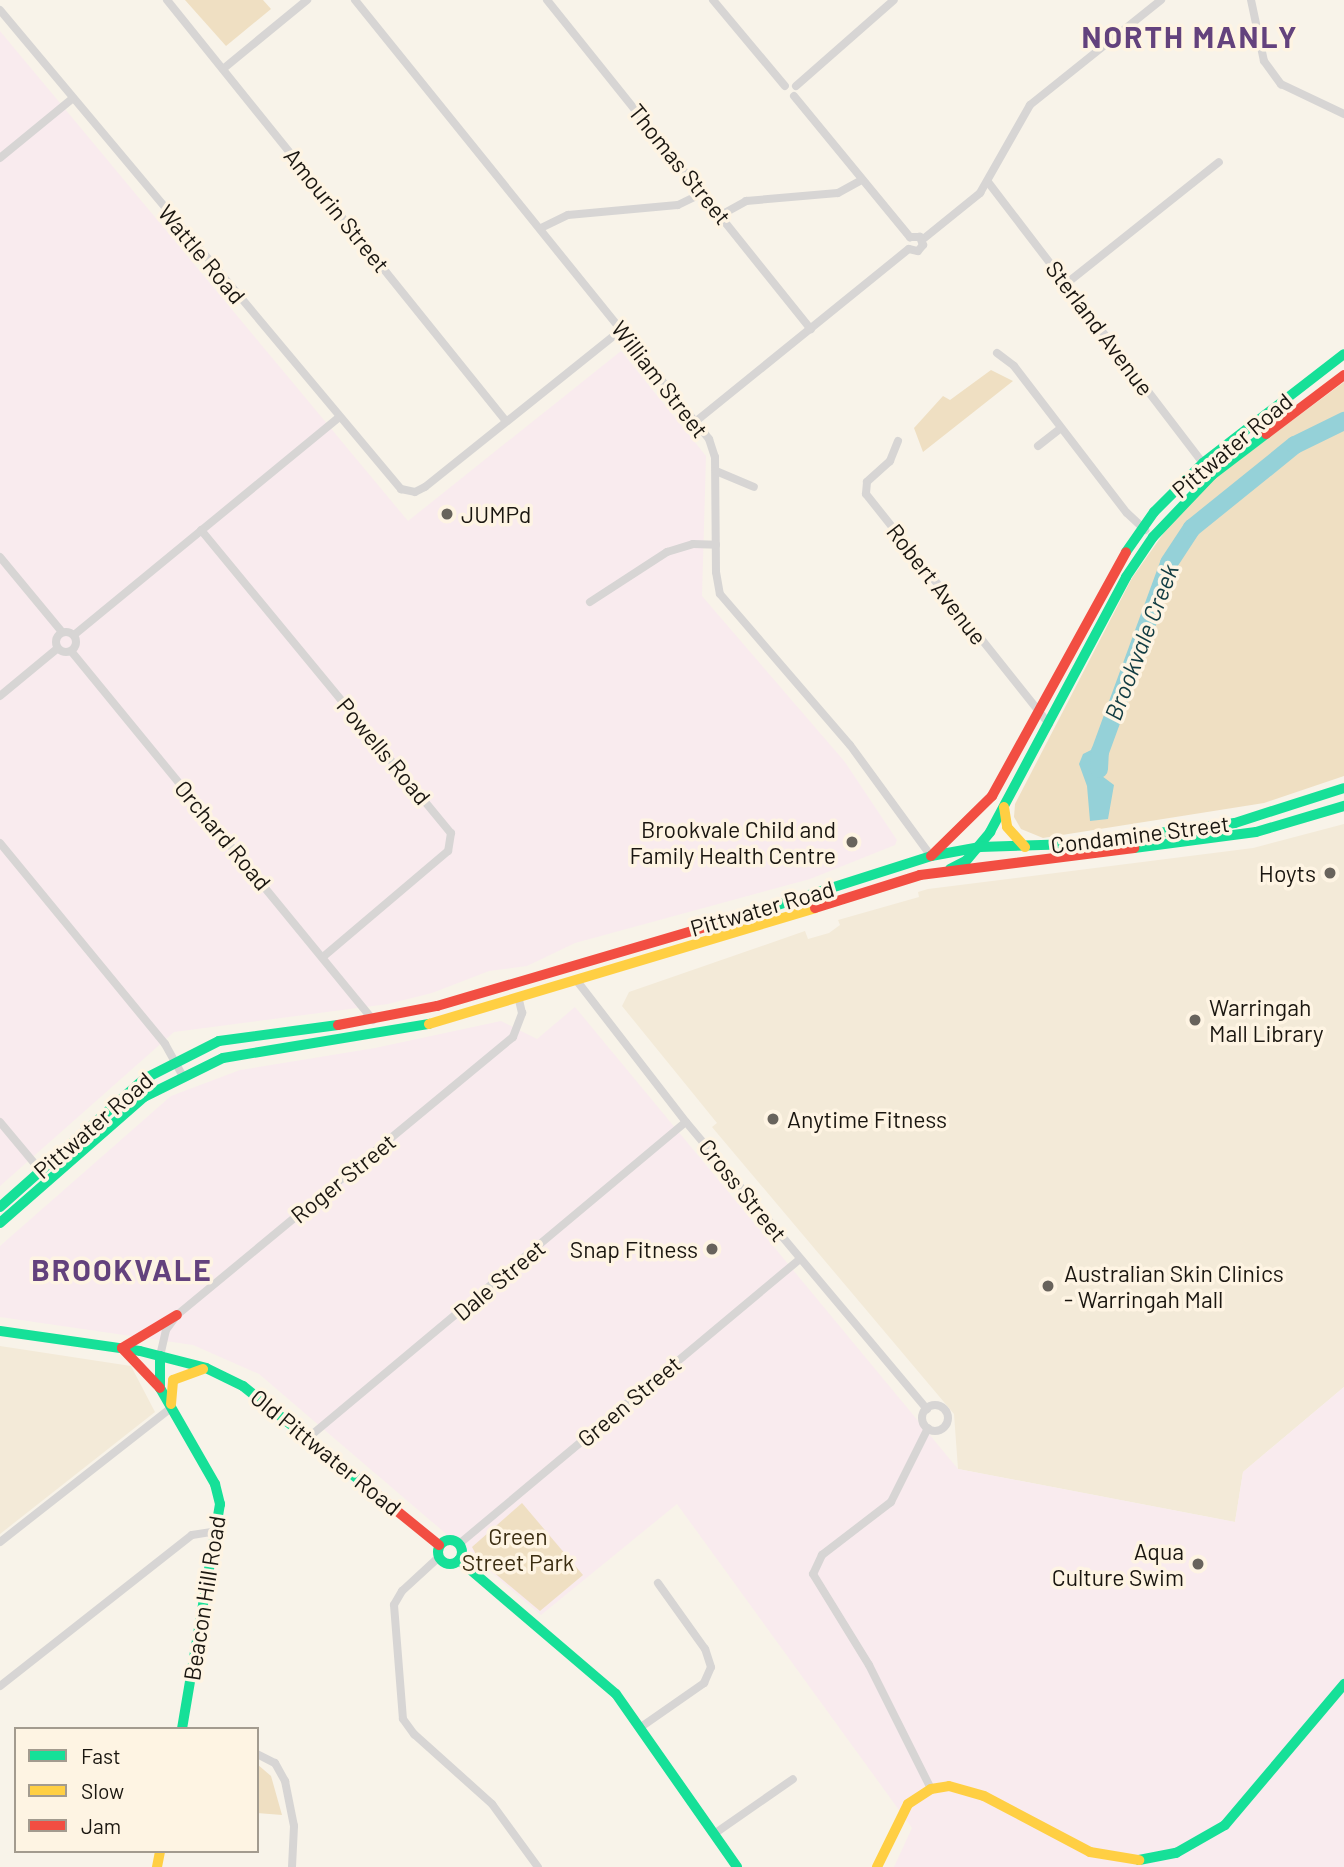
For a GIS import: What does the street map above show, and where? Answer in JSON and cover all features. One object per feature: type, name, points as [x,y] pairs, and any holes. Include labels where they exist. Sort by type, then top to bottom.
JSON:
[{"type":"main road","name":"Pittwater Road","points":[[0,1207],[134,1087],[174,1060],[237,1037],[373,1020],[494,990],[567,966],[785,904],[931,856],[992,796],[1114,569],[1142,528],[1203,463],[1344,354]]},
{"type":"main road","name":"Pittwater Road","points":[[979,847],[1004,807],[1126,577],[1153,537],[1212,475],[1344,375]]},
{"type":"main road","name":"Condamine Street","points":[[931,856],[979,847],[1025,847],[1235,823],[1344,788]]},
{"type":"main road","name":"Condamine Street","points":[[950,869],[1256,832],[1344,806]]},
{"type":"main road","points":[[1004,807],[1007,827],[1025,847]]},
{"type":"main road","points":[[950,869],[979,847]]},
{"type":"main road","name":"Pittwater Road","points":[[0,1223],[135,1104],[182,1075],[241,1053],[393,1032],[519,1000],[950,869]]},
{"type":"main road","name":"Cross Street","points":[[567,966],[577,981]]},
{"type":"main road","points":[[160,1388],[150,1382],[122,1348],[177,1315]]},
{"type":"main road","name":"Old Pittwater Road","points":[[0,1331],[122,1348],[206,1368],[254,1392],[439,1545]]},
{"type":"main road","name":"Beacon Hill Road","points":[[160,1356],[160,1388],[218,1494],[217,1531],[182,1727]]},
{"type":"main road","points":[[171,1408],[173,1380],[206,1368]]},
{"type":"main road","points":[[449,1539],[459,1544],[459,1559],[449,1564],[439,1557],[439,1545],[449,1539]]},
{"type":"main road","points":[[459,1559],[597,1674],[641,1727],[737,1867]]},
{"type":"main road","points":[[877,1867],[901,1811],[931,1789],[949,1786],[977,1793],[1090,1852],[1123,1859],[1166,1856],[1225,1825],[1344,1684]]},
{"type":"street","name":"Amourin Street","points":[[167,0],[506,421]]},
{"type":"street","points":[[223,69],[307,0]]},
{"type":"street","name":"William Street","points":[[355,0],[712,444],[716,471],[717,587],[725,601],[850,745],[931,856]]},
{"type":"street","name":"Thomas Street","points":[[547,0],[811,329]]},
{"type":"street","points":[[713,0],[785,86],[784,94],[794,96],[911,237],[922,240]]},
{"type":"street","points":[[794,96],[796,86],[894,0]]},
{"type":"street","points":[[909,249],[920,250],[922,240],[977,196],[988,182],[1030,105],[1161,0]]},
{"type":"street","points":[[1251,0],[1264,61],[1281,84],[1344,114]]},
{"type":"street","name":"Wattle Road","points":[[0,10],[396,485],[411,492],[425,486],[506,421]]},
{"type":"street","points":[[785,86],[796,86]]},
{"type":"street","points":[[0,158],[73,98]]},
{"type":"street","points":[[1067,283],[1219,162]]},
{"type":"street","points":[[721,215],[746,201],[838,193],[861,180]]},
{"type":"street","name":"Sterland Avenue","points":[[988,182],[1212,475]]},
{"type":"street","points":[[541,228],[568,215],[678,205],[703,193]]},
{"type":"street","points":[[695,422],[909,249],[911,237]]},
{"type":"street","points":[[506,421],[621,330]]},
{"type":"street","points":[[997,353],[1014,366],[1142,528],[1153,537]]},
{"type":"street","points":[[74,635],[338,418]]},
{"type":"street","points":[[1038,446],[1061,428]]},
{"type":"street","name":"Robert Avenue","points":[[898,441],[890,461],[867,482],[866,494],[1049,724]]},
{"type":"street","points":[[716,471],[754,487]]},
{"type":"street","name":"Powells Road","points":[[201,530],[451,832],[448,851],[323,957]]},
{"type":"street","points":[[590,602],[667,552],[693,544],[716,545]]},
{"type":"street","points":[[0,557],[62,632],[74,635]]},
{"type":"street","points":[[58,648],[56,639],[62,632]]},
{"type":"street","points":[[58,648],[71,651],[76,643],[74,635]]},
{"type":"street","points":[[0,696],[58,648]]},
{"type":"street","name":"Orchard Road","points":[[71,651],[373,1020]]},
{"type":"street","points":[[0,844],[174,1060],[182,1075]]},
{"type":"street","name":"Cross Street","points":[[577,981],[686,1122],[927,1409]]},
{"type":"street","name":"Roger Street","points":[[160,1356],[166,1330],[177,1315],[513,1037],[522,1013],[519,1000]]},
{"type":"street","points":[[0,1122],[40,1170]]},
{"type":"street","name":"Dale Street","points":[[309,1437],[686,1122]]},
{"type":"street","name":"Green Street","points":[[459,1544],[800,1259]]},
{"type":"street","points":[[940,1407],[948,1417],[941,1429],[928,1428],[923,1419],[927,1409],[940,1407]]},
{"type":"street","points":[[0,1542],[171,1408]]},
{"type":"street","points":[[928,1428],[891,1502],[822,1555],[813,1574],[869,1665],[931,1789]]},
{"type":"street","points":[[0,1686],[192,1535],[217,1531]]},
{"type":"street","points":[[439,1557],[402,1591],[394,1605],[403,1719],[414,1734],[492,1804],[538,1867]]},
{"type":"street","points":[[641,1727],[704,1684],[711,1667],[705,1650],[658,1583]]},
{"type":"street","points":[[259,1755],[275,1763],[283,1774],[294,1826],[292,1867]]},
{"type":"street","points":[[714,1834],[793,1779]]},
{"type":"shaded area","points":[[0,31],[408,521],[621,351],[706,456],[702,596],[845,762],[897,840],[895,845],[810,879],[575,943],[527,966],[489,971],[432,993],[388,1004],[174,1032],[0,1186]]},
{"type":"shaded area","points":[[1344,824],[1344,1387],[1243,1472],[1235,1522],[958,1469],[954,1414],[712,1127],[717,1123],[622,1006],[629,992],[805,931],[808,939],[829,933],[840,925],[838,920],[919,897],[918,892],[928,889],[1253,848]]},
{"type":"shaded area","points":[[575,1007],[958,1469],[1235,1522],[1243,1472],[1344,1387],[1344,1867],[894,1867],[912,1828],[677,1504],[541,1615],[259,1374],[193,1345],[0,1317],[0,1246],[171,1096],[240,1070],[375,1048],[501,1021],[537,1039]]},
{"type":"shaded area","points":[[0,1346],[131,1366],[155,1412],[0,1534]]},
{"type":"green space","points":[[185,0],[263,0],[271,9],[226,46]]},
{"type":"green space","points":[[991,370],[1013,381],[923,452],[914,428],[943,396],[950,400]]},
{"type":"green space","points":[[1344,382],[1344,776],[1264,803],[1043,838],[1021,829],[1014,817],[1015,804],[1132,578],[1175,517],[1211,481]]},
{"type":"green space","name":"Green Street Park","points":[[522,1503],[583,1575],[540,1611],[479,1560],[472,1547]]},
{"type":"green space","points":[[259,1766],[271,1776],[282,1815],[259,1813]]},
{"type":"water","points":[[1095,748],[1105,748],[1102,776],[1114,785],[1108,819],[1090,821],[1087,786],[1079,764],[1083,754]]},
{"type":"waterway","name":"Brookvale Creek","points":[[1099,769],[1100,752],[1169,563],[1192,528],[1295,445],[1344,421]]},
{"type":"traffic: fast","points":[[1126,552],[1154,512],[1203,463],[1344,354]]},
{"type":"traffic: fast","points":[[950,869],[966,861],[990,832],[1126,577],[1153,537],[1212,475],[1266,434]]},
{"type":"traffic: fast","points":[[756,912],[931,856],[980,847],[1075,844],[1235,823],[1344,788]]},
{"type":"traffic: fast","points":[[1134,848],[1256,832],[1344,806]]},
{"type":"traffic: fast","points":[[0,1223],[144,1097],[223,1058],[429,1024]]},
{"type":"traffic: fast","points":[[0,1207],[144,1079],[219,1041],[338,1025]]},
{"type":"traffic: fast","points":[[0,1331],[140,1351],[206,1368],[243,1386],[370,1489]]},
{"type":"traffic: fast","points":[[160,1356],[160,1388],[215,1484],[220,1504],[182,1727]]},
{"type":"traffic: fast","points":[[450,1540],[459,1543],[462,1552],[459,1561],[450,1564],[441,1561],[438,1552],[441,1543],[450,1540]]},
{"type":"traffic: fast","points":[[459,1560],[616,1694],[737,1867]]},
{"type":"traffic: fast","points":[[1139,1860],[1176,1853],[1225,1825],[1344,1684]]},
{"type":"traffic: slow","points":[[1004,807],[1007,827],[1025,847]]},
{"type":"traffic: slow","points":[[429,1024],[815,908]]},
{"type":"traffic: slow","points":[[171,1404],[173,1380],[203,1369]]},
{"type":"traffic: slow","points":[[877,1867],[908,1804],[931,1789],[949,1786],[984,1796],[1090,1852],[1139,1860]]},
{"type":"traffic: slow","points":[[157,1867],[160,1853]]},
{"type":"traffic: jam","points":[[1266,434],[1344,375]]},
{"type":"traffic: jam","points":[[931,856],[992,796],[1126,552]]},
{"type":"traffic: jam","points":[[815,908],[920,875],[1134,848]]},
{"type":"traffic: jam","points":[[338,1025],[437,1006],[756,912]]},
{"type":"traffic: jam","points":[[122,1348],[177,1315]]},
{"type":"traffic: jam","points":[[122,1348],[160,1388]]},
{"type":"traffic: jam","points":[[370,1489],[439,1545]]},
{"type":"place","name":"JUMPd","points":[[447,514]]},
{"type":"place","name":"Brookvale Child and Family Health Centre","points":[[852,842]]},
{"type":"place","name":"Hoyts","points":[[1330,873]]},
{"type":"place","name":"Warringah Mall Library","points":[[1195,1020]]},
{"type":"place","name":"Anytime Fitness","points":[[773,1119]]},
{"type":"place","name":"Snap Fitness","points":[[712,1249]]},
{"type":"place","name":"Australian Skin Clinics - Warringah Mall","points":[[1048,1286]]},
{"type":"place","name":"Aqua Culture Swim","points":[[1198,1564]]},
{"type":"district","name":"NORTH MANLY","points":[[1190,36]]},
{"type":"district","name":"BROOKVALE","points":[[122,1269]]}]
